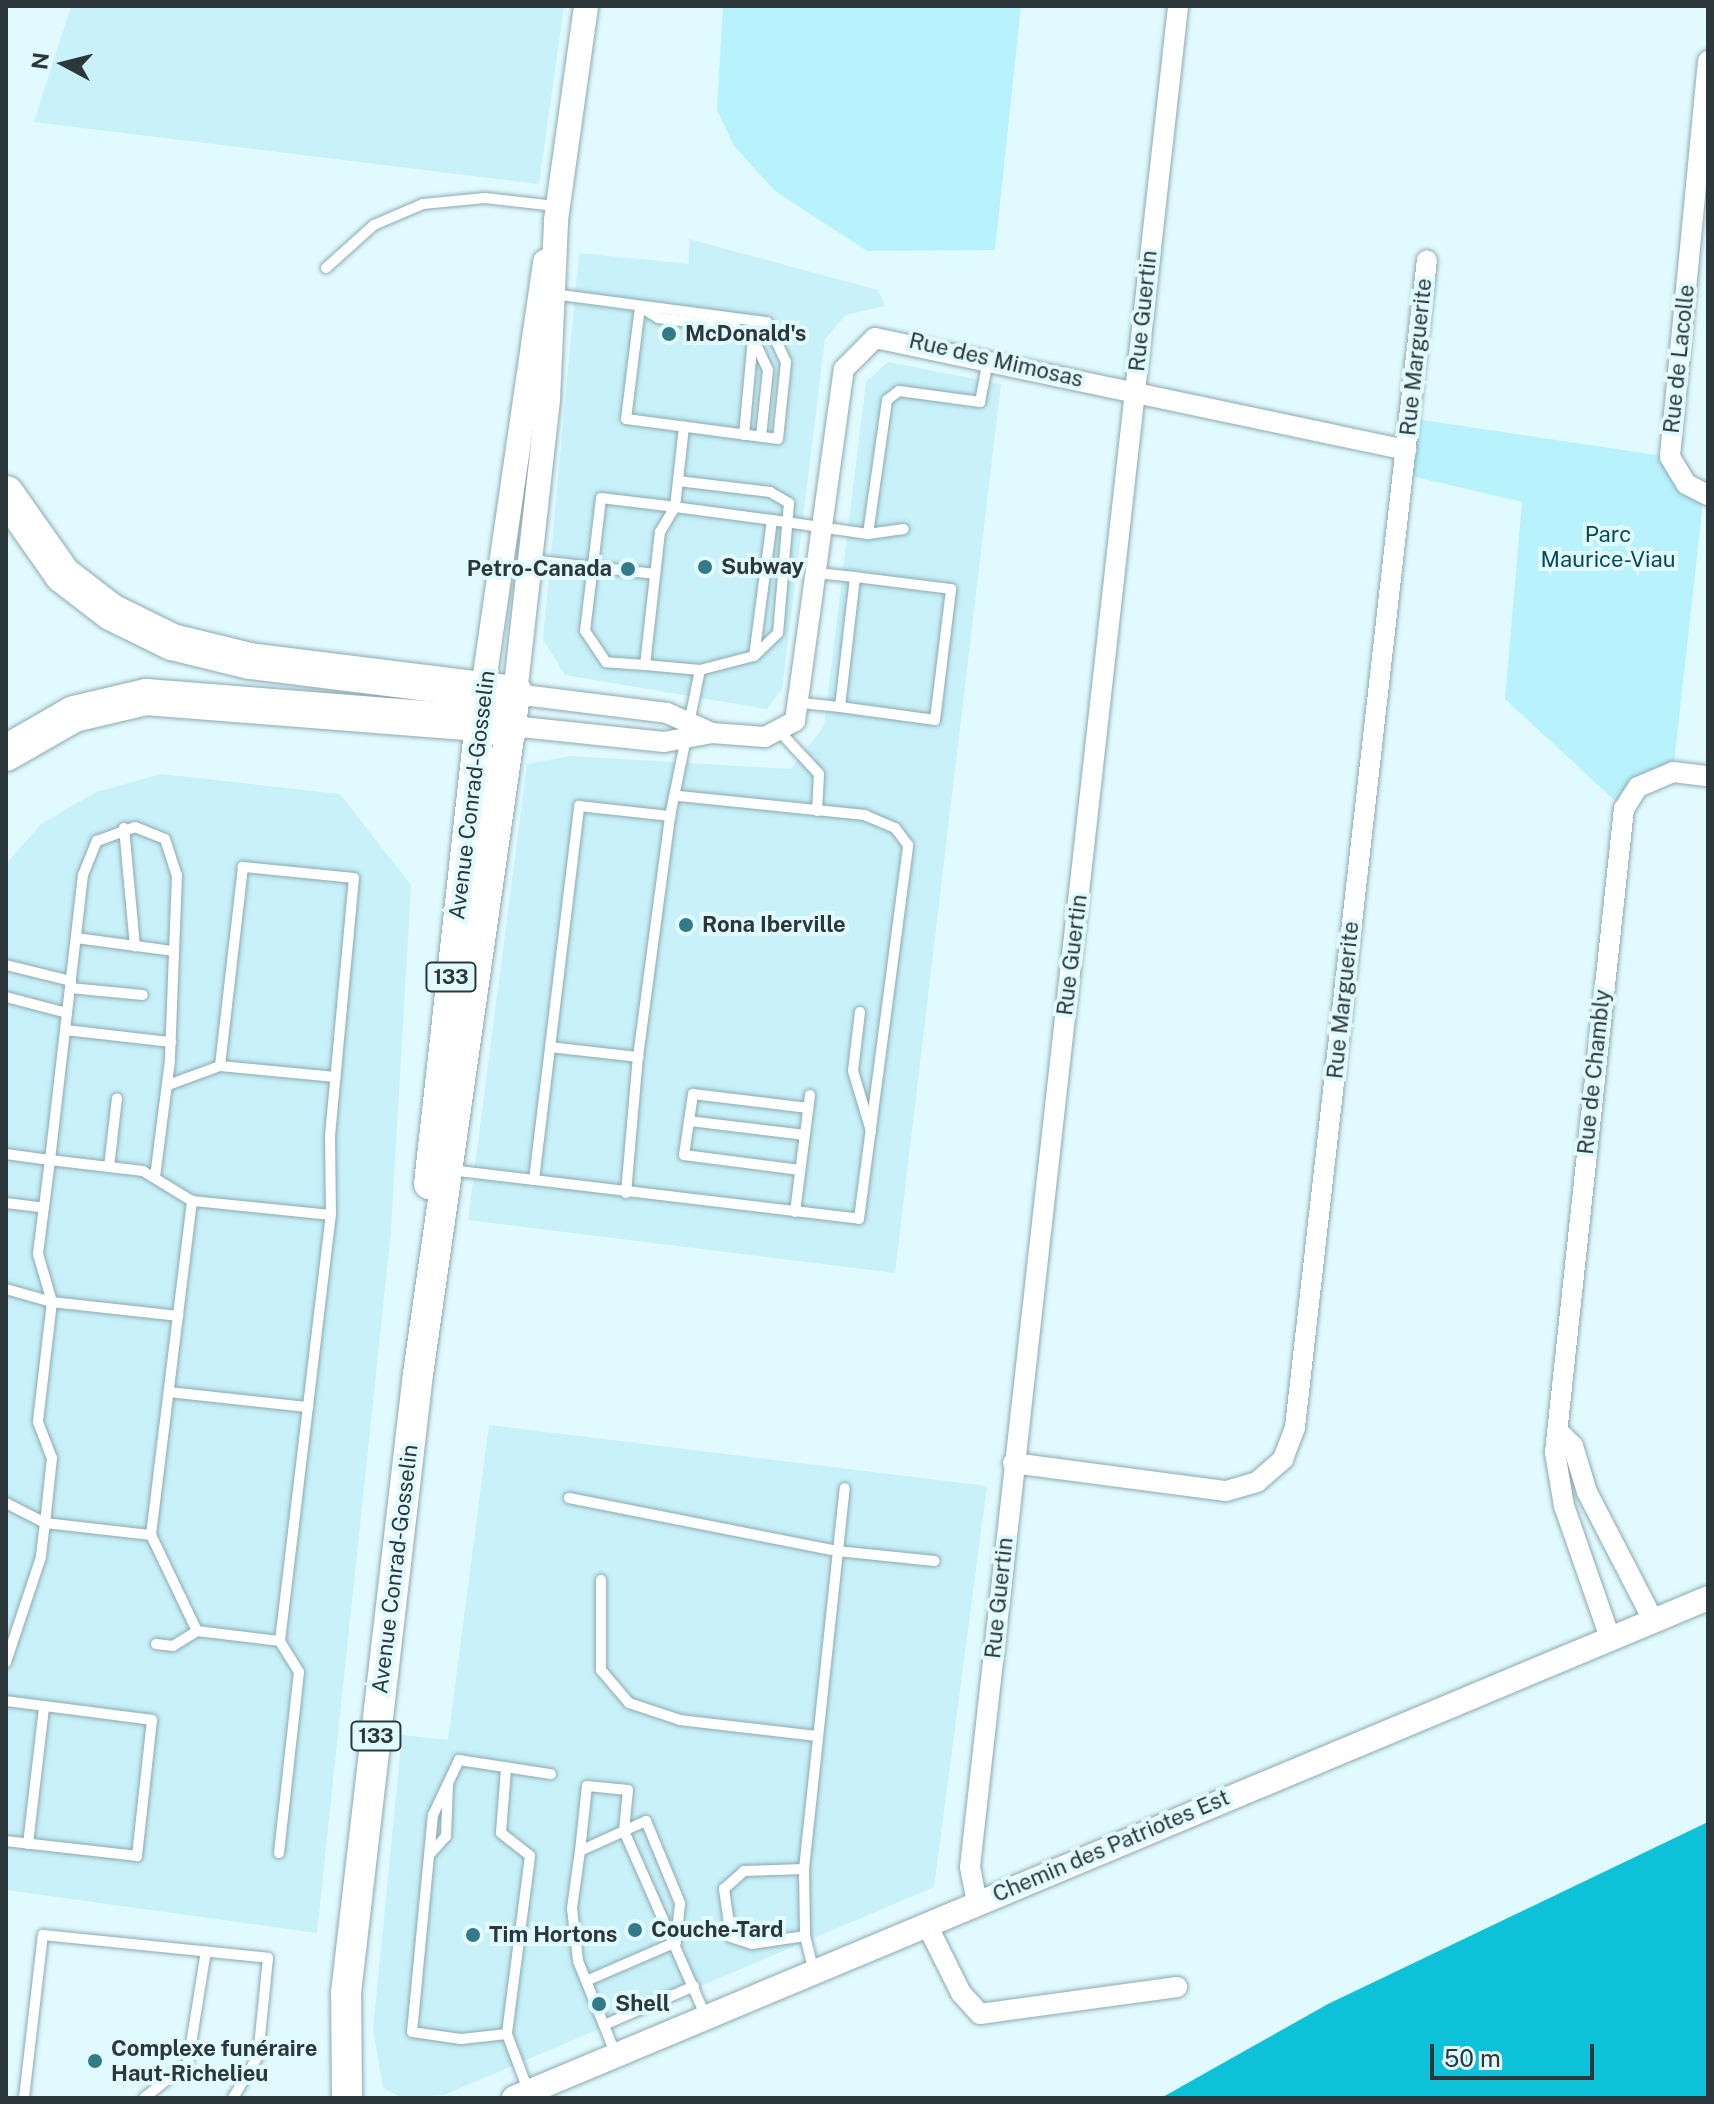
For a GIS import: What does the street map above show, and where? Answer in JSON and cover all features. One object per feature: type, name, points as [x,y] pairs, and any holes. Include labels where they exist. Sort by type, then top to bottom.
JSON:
[{"type":"highway","points":[[6,494],[71,582],[111,612],[172,642],[250,661],[497,708]]},
{"type":"highway","points":[[6,753],[74,714],[146,697],[497,708]]},
{"type":"main road","name":"Avenue Conrad-Gosselin","points":[[347,2098],[347,1978],[418,1374],[450,1170],[497,708]]},
{"type":"main road","name":"Avenue Conrad-Gosselin","points":[[418,1374],[425,1229],[497,708]]},
{"type":"street","name":"Avenue Conrad-Gosselin","points":[[497,708],[557,213],[586,6]]},
{"type":"street","name":"Rue Guertin","points":[[977,1903],[970,1867],[1178,6]]},
{"type":"street","name":"Rue de Lacolle","points":[[1708,61],[1670,457],[1686,484],[1708,495]]},
{"type":"street","name":"Rue Marguerite","points":[[1013,1463],[1226,1491],[1257,1482],[1283,1459],[1295,1427],[1427,260]]},
{"type":"street","name":"Avenue Conrad-Gosselin","points":[[497,708],[531,560],[547,293]]},
{"type":"street","name":"Rue des Mimosas","points":[[780,732],[801,703],[843,376],[856,350],[890,336],[1406,450]]},
{"type":"street","points":[[497,708],[667,713],[688,731]]},
{"type":"street","points":[[497,708],[664,742],[688,731],[780,732]]},
{"type":"street","name":"Rue de Chambly","points":[[1609,1635],[1564,1506],[1555,1452],[1561,1434],[1624,809],[1638,787],[1673,772],[1708,776]]},
{"type":"street","points":[[1561,1434],[1573,1446],[1587,1492],[1652,1618]]},
{"type":"street","name":"Chemin des Patriotes Est","points":[[522,2095],[1609,1635],[1708,1598]]},
{"type":"street","points":[[927,1925],[961,1993],[980,2014],[1177,1987]]},
{"type":"lane","points":[[326,268],[374,225],[423,204],[485,198],[557,213]]},
{"type":"lane","points":[[547,293],[640,307],[746,315],[772,326],[785,350],[786,376],[778,439],[626,419],[640,307]]},
{"type":"lane","points":[[640,307],[658,318],[736,328],[753,338],[768,370],[761,437]]},
{"type":"lane","points":[[744,435],[753,338]]},
{"type":"lane","points":[[868,534],[887,400],[899,391],[980,402],[988,358]]},
{"type":"lane","points":[[645,665],[660,532],[675,507],[684,427]]},
{"type":"lane","points":[[678,481],[776,494],[789,503],[792,526],[778,633],[754,656],[700,670],[606,662],[585,631],[601,498],[772,520],[792,526],[824,530],[868,534],[904,529]]},
{"type":"lane","points":[[754,656],[772,520]]},
{"type":"lane","points":[[531,560],[655,574]]},
{"type":"lane","points":[[801,703],[935,720],[951,589],[819,573]]},
{"type":"lane","points":[[840,707],[855,577]]},
{"type":"lane","points":[[626,1193],[638,1057],[670,816],[679,796],[700,670]]},
{"type":"lane","points":[[780,732],[819,774],[817,811]]},
{"type":"lane","points":[[450,1170],[859,1219],[911,854],[884,822],[817,811],[679,796]]},
{"type":"lane","points":[[534,1180],[579,806],[670,816]]},
{"type":"lane","points":[[124,828],[135,946]]},
{"type":"lane","points":[[6,1662],[45,1523],[52,1458],[38,1422],[52,1302],[38,1254],[76,938],[89,855],[97,841],[124,828],[153,832],[172,851],[174,951],[171,1042],[155,1177]]},
{"type":"lane","points":[[220,1066],[243,867],[354,878],[335,1077],[331,1215],[280,1641],[299,1672],[279,1853]]},
{"type":"lane","points":[[76,938],[174,951]]},
{"type":"lane","points":[[6,965],[70,985],[143,995]]},
{"type":"lane","points":[[6,997],[67,1013]]},
{"type":"lane","points":[[860,1012],[853,1071],[871,1133]]},
{"type":"lane","points":[[65,1030],[171,1042]]},
{"type":"lane","points":[[550,1047],[638,1057]]},
{"type":"lane","points":[[168,1085],[220,1066],[335,1077]]},
{"type":"lane","points":[[800,1170],[684,1155],[693,1094],[808,1108]]},
{"type":"lane","points":[[795,1212],[810,1095]]},
{"type":"lane","points":[[109,1167],[117,1098]]},
{"type":"lane","points":[[689,1121],[804,1135]]},
{"type":"lane","points":[[6,1154],[109,1167],[155,1177],[168,1193],[192,1201],[331,1215]]},
{"type":"lane","points":[[192,1201],[151,1535],[197,1631]]},
{"type":"lane","points":[[6,1203],[44,1208]]},
{"type":"lane","points":[[6,1289],[52,1302],[178,1316]]},
{"type":"lane","points":[[169,1392],[308,1407]]},
{"type":"lane","points":[[814,1972],[805,1936],[804,1869],[845,1488]]},
{"type":"lane","points":[[569,1498],[837,1551],[934,1561]]},
{"type":"lane","points":[[6,1503],[45,1523],[151,1535]]},
{"type":"lane","points":[[601,1580],[601,1670],[629,1703],[680,1720],[816,1736]]},
{"type":"lane","points":[[156,1644],[173,1646],[197,1631],[280,1641]]},
{"type":"lane","points":[[6,1701],[152,1720],[137,1856],[6,1841]]},
{"type":"lane","points":[[28,1844],[44,1707]]},
{"type":"lane","points":[[507,2034],[461,2039],[412,2032],[433,1815],[448,1778],[467,1759],[506,1769],[551,1774]]},
{"type":"lane","points":[[506,1769],[501,1833],[530,1856],[507,2034],[522,2095]]},
{"type":"lane","points":[[616,2055],[586,1981],[572,1927],[587,1786],[628,1790],[624,1831],[676,1942],[706,2017]]},
{"type":"lane","points":[[580,1851],[646,1821],[680,1903],[676,1942]]},
{"type":"lane","points":[[804,1869],[744,1871],[724,1889],[721,1905],[724,1927],[741,1943],[805,1936]]},
{"type":"lane","points":[[24,2098],[43,1935],[268,1958],[255,2067],[233,2098]]},
{"type":"lane","points":[[586,1981],[676,1942]]},
{"type":"lane","points":[[144,2098],[188,2063],[206,1951]]},
{"type":"lane","points":[[604,2025],[694,1986]]},
{"type":"shaded area","points":[[71,6],[564,6],[539,184],[34,122]]},
{"type":"shaded area","points":[[689,239],[878,290],[885,306],[846,315],[825,339],[782,689],[767,709],[565,675],[543,639],[579,253],[689,264]]},
{"type":"shaded area","points":[[888,362],[1001,384],[895,1273],[468,1220],[527,764],[570,756],[791,769],[824,726],[866,382]]},
{"type":"shaded area","points":[[161,774],[340,794],[411,885],[391,1231],[317,1933],[6,1890],[6,864],[41,824],[96,792]]},
{"type":"shaded area","points":[[489,1425],[987,1486],[934,1887],[444,2095],[403,2098],[383,2088],[373,2029],[402,1735],[448,1740]]},
{"type":"green space","points":[[723,6],[1021,6],[995,250],[867,251],[775,191],[734,146],[717,110]]},
{"type":"green space","name":"Parc Maurice-Viau","points":[[1409,418],[1670,457],[1704,493],[1673,772],[1624,809],[1505,699],[1522,502],[1403,474]]},
{"type":"water","points":[[1708,1822],[1708,2098],[1161,2098],[1328,2004]]},
{"type":"place","name":"McDonald's","points":[[669,334]]},
{"type":"place","name":"Subway","points":[[705,567]]},
{"type":"place","name":"Petro-Canada","points":[[628,569]]},
{"type":"place","name":"Rona Iberville","points":[[686,925]]},
{"type":"place","name":"Couche-Tard","points":[[635,1930]]},
{"type":"place","name":"Tim Hortons","points":[[473,1935]]},
{"type":"place","name":"Shell","points":[[599,2004]]},
{"type":"place","name":"Complexe funéraire Haut-Richelieu","points":[[95,2061]]}]
